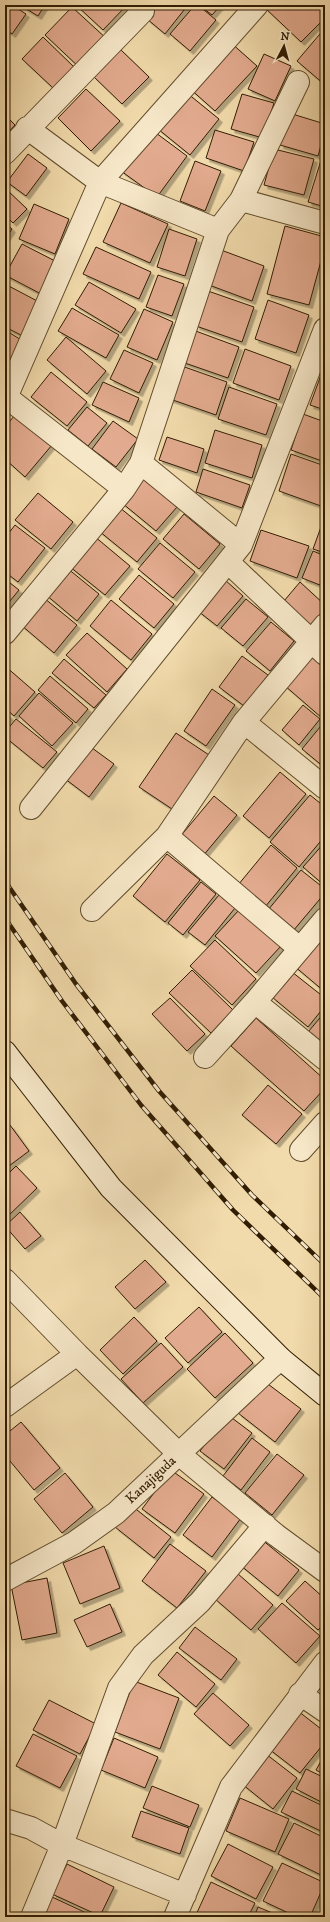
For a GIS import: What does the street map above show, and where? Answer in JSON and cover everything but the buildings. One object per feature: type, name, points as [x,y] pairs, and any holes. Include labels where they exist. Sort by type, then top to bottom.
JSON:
[{"type":"street","points":[[124,489],[6,398],[100,182],[257,5]]},
{"type":"street","points":[[5,153],[143,11]]},
{"type":"street","points":[[5,633],[124,489],[141,463],[218,230],[241,200],[298,82]]},
{"type":"street","points":[[28,128],[100,182],[218,230]]},
{"type":"street","points":[[241,200],[325,223]]},
{"type":"street","points":[[31,808],[235,554],[325,329]]},
{"type":"street","points":[[92,910],[167,836],[244,722],[321,640],[141,463]]},
{"type":"street","points":[[244,722],[325,788]]},
{"type":"street","points":[[167,836],[299,948]]},
{"type":"street","points":[[205,1057],[255,1002],[325,919]]},
{"type":"street","points":[[255,1002],[325,1059]]},
{"type":"street","points":[[6,1059],[111,1188],[281,1359],[325,1395]]},
{"type":"street","points":[[301,1150],[325,1123]]},
{"type":"street","points":[[5,1280],[77,1354],[179,1454],[265,1526],[325,1571]]},
{"type":"street","points":[[5,1406],[77,1354]]},
{"type":"street","name":"Kanajiguda","points":[[5,1580],[74,1543],[116,1513],[281,1359]]},
{"type":"street","points":[[32,1917],[62,1845],[119,1688],[143,1655],[200,1602],[265,1526]]},
{"type":"street","points":[[175,1917],[231,1788],[300,1694],[325,1663]]},
{"type":"street","points":[[300,1694],[325,1711]]},
{"type":"street","points":[[5,1820],[31,1828],[62,1845],[185,1895]]},
{"type":"railway","points":[[5,881],[76,984],[159,1091],[252,1195],[325,1265]]},
{"type":"railway","points":[[5,918],[62,1001],[141,1105],[233,1210],[325,1299]]}]
